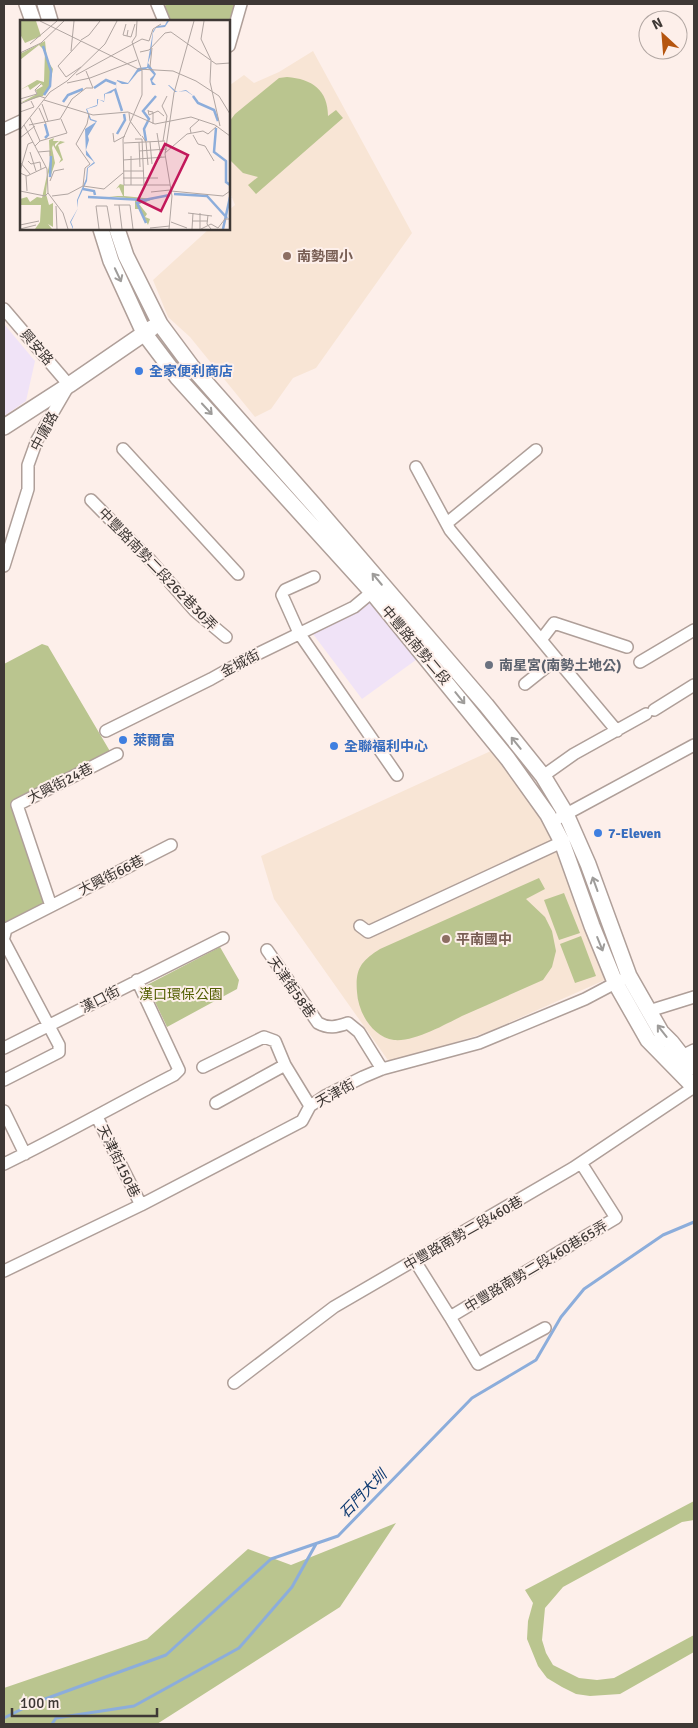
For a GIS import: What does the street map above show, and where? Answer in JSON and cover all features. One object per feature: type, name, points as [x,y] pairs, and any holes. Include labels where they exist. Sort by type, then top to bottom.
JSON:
[{"type":"main road","points":[[27,4],[33,20]]},
{"type":"main road","points":[[45,4],[50,20]]},
{"type":"main road","name":"中豐路南勢二段","points":[[103,230],[111,261],[144,333],[178,378],[372,592],[508,759],[551,822],[562,842],[592,926],[622,979],[648,1040],[694,1087]]},
{"type":"main road","name":"中豐路南勢二段","points":[[117,230],[126,256],[160,324],[192,367],[486,705],[543,776],[566,814],[588,864],[622,979],[648,1010],[661,1032],[688,1053],[694,1067]]},
{"type":"main road","name":"中庸路","points":[[4,427],[160,324]]},
{"type":"street","points":[[230,42],[241,4]]},
{"type":"street","points":[[160,5],[164,20]]},
{"type":"street","points":[[4,129],[20,121]]},
{"type":"street","name":"興安路","points":[[4,309],[69,385]]},
{"type":"street","name":"中庸路","points":[[4,566],[28,489],[28,465],[34,448],[69,385]]},
{"type":"street","points":[[123,449],[238,574]]},
{"type":"street","points":[[447,523],[536,450]]},
{"type":"street","points":[[416,467],[450,530],[617,731]]},
{"type":"street","name":"中豐路南勢二段262巷30弄","points":[[91,500],[151,561],[195,611],[226,637]]},
{"type":"street","points":[[314,577],[285,590],[282,595],[299,633],[397,775]]},
{"type":"street","name":"金城街","points":[[106,731],[211,680],[245,660],[354,606],[372,592]]},
{"type":"street","points":[[541,640],[554,623],[627,647]]},
{"type":"street","points":[[640,662],[693,631]]},
{"type":"street","points":[[525,684],[550,664],[560,663]]},
{"type":"street","points":[[543,776],[574,754],[694,685]]},
{"type":"street","points":[[551,822],[694,745]]},
{"type":"street","name":"大興街24巷","points":[[51,906],[17,805],[117,754]]},
{"type":"street","points":[[360,926],[368,932],[562,842]]},
{"type":"street","name":"大興街66巷","points":[[4,939],[6,929],[171,845]]},
{"type":"street","name":"漢口街","points":[[4,1048],[223,938]]},
{"type":"street","points":[[4,939],[59,1045],[58,1052],[4,1080]]},
{"type":"street","name":"天津街58巷","points":[[267,950],[318,1023],[334,1028],[348,1023],[359,1032],[382,1069]]},
{"type":"street","name":"天津街","points":[[4,1271],[140,1205],[302,1121],[310,1106],[325,1096],[382,1069],[479,1043],[585,999],[622,979]]},
{"type":"street","name":"天津街150巷","points":[[4,1164],[97,1117],[114,1106],[174,1075],[179,1070],[137,980]]},
{"type":"street","points":[[648,1010],[694,997]]},
{"type":"street","points":[[203,1067],[264,1037],[275,1041],[285,1065],[310,1106]]},
{"type":"street","points":[[216,1103],[285,1065]]},
{"type":"street","name":"中豐路南勢二段460巷","points":[[234,1383],[334,1307],[581,1163],[694,1087]]},
{"type":"street","points":[[4,1111],[25,1154]]},
{"type":"street","name":"天津街150巷","points":[[97,1117],[140,1205]]},
{"type":"street","name":"中豐路南勢二段460巷65弄","points":[[450,1318],[616,1218],[581,1163]]},
{"type":"street","name":"中豐路南勢二段460巷65弄","points":[[415,1261],[478,1364],[545,1328]]},
{"type":"shaded area","name":"南勢國小","points":[[313,51],[412,233],[316,368],[293,378],[271,409],[255,417],[190,337],[168,317],[153,280],[208,230],[230,230],[230,209],[235,205],[230,192],[230,85],[244,75],[254,83],[279,72]]},
{"type":"shaded area","points":[[4,324],[35,361],[26,401],[4,416]]},
{"type":"shaded area","points":[[371,599],[420,657],[362,699],[313,634]]},
{"type":"shaded area","name":"平南國中","points":[[493,750],[543,818],[607,979],[488,1032],[390,1063],[274,899],[261,856]]},
{"type":"green space","points":[[169,4],[239,4],[230,32],[230,20],[164,20],[158,8]]},
{"type":"green space","points":[[279,78],[296,78],[311,83],[322,93],[328,116],[336,110],[343,118],[256,194],[248,185],[258,177],[243,173],[230,160],[230,121],[235,114]]},
{"type":"green space","points":[[42,644],[48,646],[111,753],[12,803],[44,904],[4,925],[4,664]]},
{"type":"green space","points":[[539,878],[545,889],[526,899],[545,917],[552,931],[556,951],[552,967],[543,980],[429,1032],[411,1038],[394,1040],[386,1038],[373,1029],[363,1015],[357,992],[358,971],[368,958],[380,949]]},
{"type":"green space","points":[[564,893],[580,933],[559,940],[544,900]]},
{"type":"green space","points":[[581,936],[596,976],[575,983],[560,944]]},
{"type":"green space","name":"漢口環保公園","points":[[220,947],[239,980],[237,989],[167,1027],[147,985]]},
{"type":"green space","points":[[694,1501],[694,1520],[682,1522],[563,1587],[545,1608],[542,1640],[546,1653],[553,1665],[579,1678],[597,1680],[614,1678],[694,1635],[694,1652],[620,1694],[590,1696],[576,1694],[547,1678],[538,1666],[527,1639],[528,1621],[533,1603],[525,1590]]},
{"type":"green space","points":[[396,1523],[340,1607],[157,1724],[4,1724],[4,1688],[147,1639],[248,1549],[291,1565]]},
{"type":"waterway","name":"石門大圳","points":[[4,1718],[34,1703],[166,1655],[271,1559],[338,1536],[472,1398],[536,1360],[561,1317],[584,1289],[663,1235],[694,1222]]},
{"type":"waterway","points":[[52,1724],[56,1718],[134,1706],[239,1648],[292,1587],[316,1544]]},
{"type":"place","name":"南勢國小","points":[[287,256]]},
{"type":"place","name":"全家便利商店","points":[[139,371]]},
{"type":"place","name":"南星宮(南勢土地公)","points":[[489,665]]},
{"type":"place","name":"萊爾富","points":[[123,740]]},
{"type":"place","name":"全聯福利中心","points":[[334,746]]},
{"type":"place","name":"7-Eleven","points":[[598,833]]},
{"type":"place","name":"平南國中","points":[[446,939]]}]
